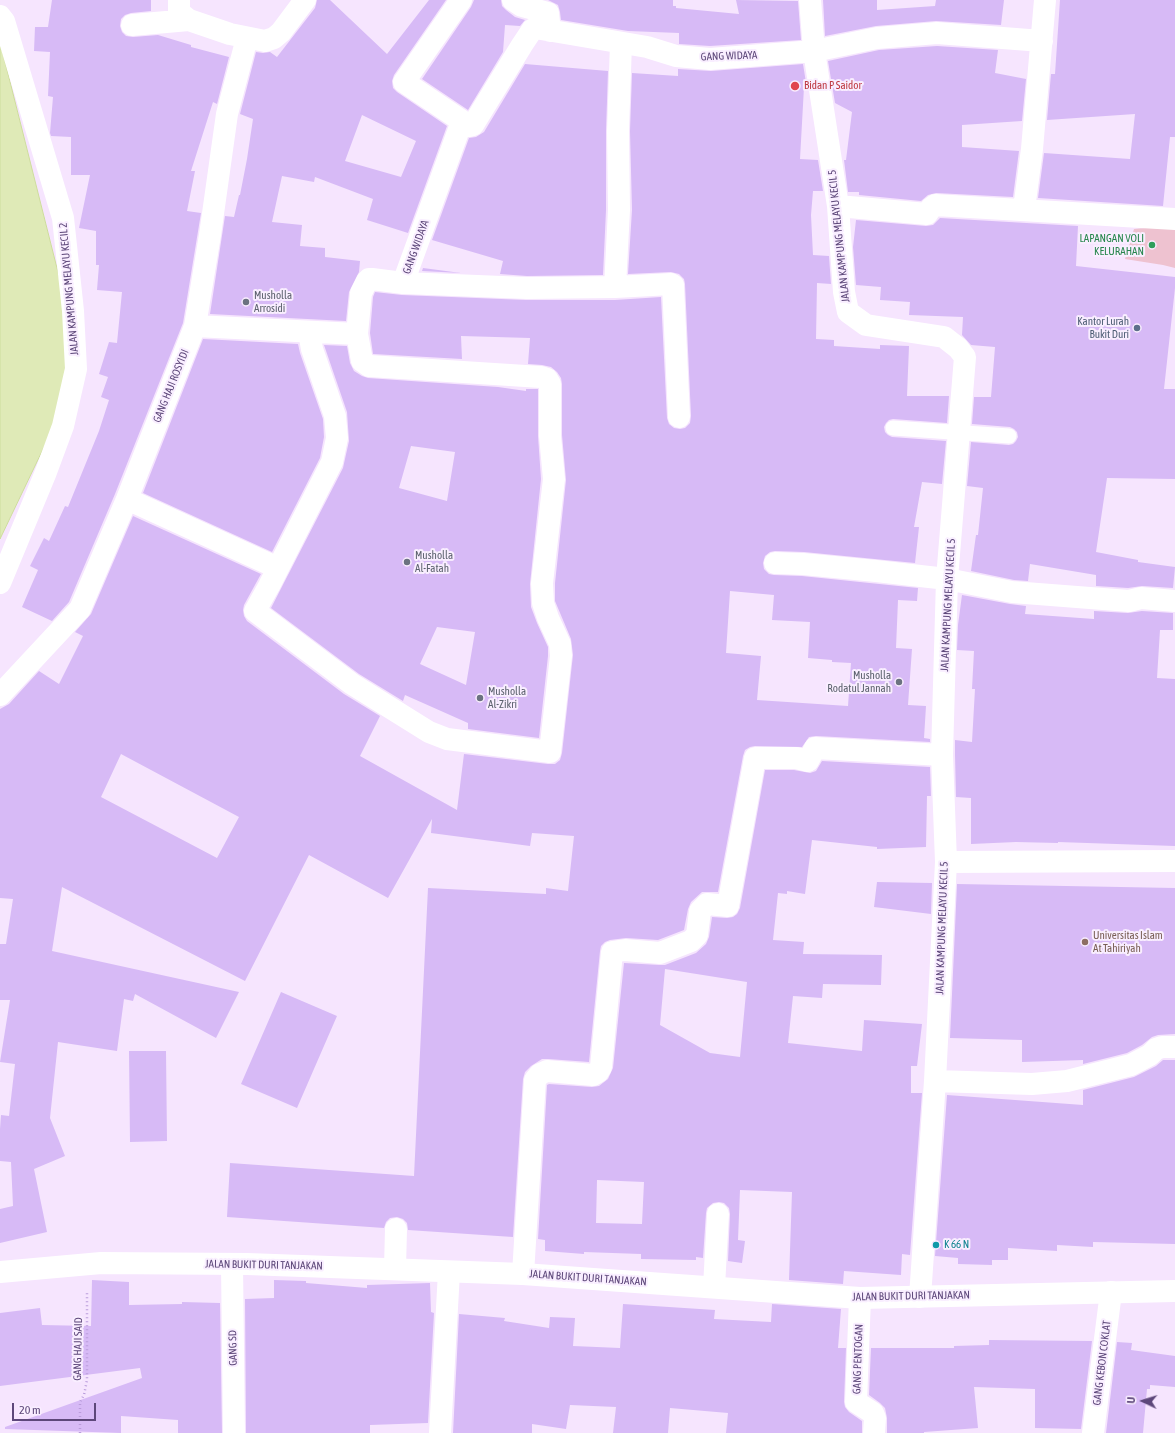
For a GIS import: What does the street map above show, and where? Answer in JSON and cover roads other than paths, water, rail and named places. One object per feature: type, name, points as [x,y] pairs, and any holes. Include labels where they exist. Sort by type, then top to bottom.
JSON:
[{"type":"street","points":[[179,0],[179,12],[190,20],[230,34],[265,41],[274,38],[280,32],[304,0]]},
{"type":"street","points":[[462,0],[404,82],[462,122]]},
{"type":"street","name":"GANG WIDAYA","points":[[513,0],[522,6],[549,14],[621,43],[647,47],[676,56],[710,59],[814,51],[877,38],[937,33],[1042,41]]},
{"type":"street","name":"JALAN KAMPUNG MELAYU KECIL 5","points":[[810,0],[814,51],[838,206],[844,292],[848,312],[866,325],[944,337],[958,348],[965,357],[947,579],[942,755],[946,862],[935,1081],[920,1297]]},
{"type":"street","points":[[1024,209],[1032,149],[1045,0]]},
{"type":"street","name":"GANG WIDAYA","points":[[278,568],[255,611],[352,684],[429,732],[448,740],[550,752],[561,656],[560,644],[543,603],[542,583],[554,479],[550,436],[550,384],[547,379],[540,377],[369,366],[362,361],[357,334],[361,293],[369,279],[403,283],[462,122],[469,126],[473,125],[532,30],[549,14]]},
{"type":"street","name":"JALAN KAMPUNG MELAYU KECIL 2","points":[[0,16],[4,21],[63,218],[74,311],[76,369],[63,426],[46,472],[0,583]]},
{"type":"street","points":[[132,25],[190,20]]},
{"type":"street","name":"GANG HAJI ROSYIDI","points":[[0,695],[80,609],[127,499],[195,326],[210,235],[227,114],[248,38]]},
{"type":"street","points":[[615,287],[619,210],[618,131],[621,43]]},
{"type":"street","points":[[838,206],[927,214],[931,208],[936,205],[1175,219]]},
{"type":"street","points":[[403,283],[527,288],[615,287],[671,284],[673,285],[679,417]]},
{"type":"street","points":[[195,326],[357,334]]},
{"type":"street","points":[[127,499],[278,568],[332,462],[337,438],[335,416],[312,349],[309,332]]},
{"type":"street","points":[[775,564],[803,564],[947,579],[1012,592],[1129,601],[1141,598],[1175,601]]},
{"type":"street","points":[[523,1274],[535,1080],[540,1074],[547,1071],[593,1075],[598,1072],[601,1067],[612,952],[625,950],[660,953],[691,941],[697,935],[700,911],[707,904],[728,906],[754,758],[796,758],[808,760],[815,748],[942,755]]},
{"type":"street","points":[[946,862],[1175,861]]},
{"type":"street","points":[[935,1081],[1032,1084],[1067,1081],[1130,1064],[1150,1055],[1156,1049],[1162,1047],[1175,1047]]},
{"type":"street","points":[[714,1288],[718,1214]]},
{"type":"street","points":[[395,1268],[396,1229]]},
{"type":"street","name":"JALAN BUKIT DURI TANJAKAN","points":[[0,1272],[101,1263],[232,1264],[395,1268],[448,1272],[523,1274],[860,1298],[1175,1291]]},
{"type":"street","name":"GANG SD","points":[[232,1264],[234,1433]]},
{"type":"street","points":[[440,1433],[448,1272]]},
{"type":"street","name":"GANG KEBON COKLAT","points":[[1093,1433],[1111,1292]]},
{"type":"street","name":"GANG PENTOGAN","points":[[860,1298],[856,1402],[873,1413],[875,1418],[874,1433]]},
{"type":"lane","points":[[893,428],[1009,436]]},
{"type":"place","name":"Bidan P Saidor","points":[[795,86]]},
{"type":"place","name":"LAPANGAN VOLI KELURAHAN","points":[[1152,245]]},
{"type":"place","name":"Musholla Arrosidi","points":[[246,302]]},
{"type":"place","name":"Kantor Lurah Bukit Duri","points":[[1137,328]]},
{"type":"place","name":"Musholla Al-Fatah","points":[[407,562]]},
{"type":"place","name":"Musholla Rodatul Jannah","points":[[899,682]]},
{"type":"place","name":"Musholla Al-Zikri","points":[[480,698]]},
{"type":"place","name":"Universitas Islam At Tahiriyah","points":[[1085,942]]},
{"type":"place","name":"K 66 N","points":[[936,1245]]}]
